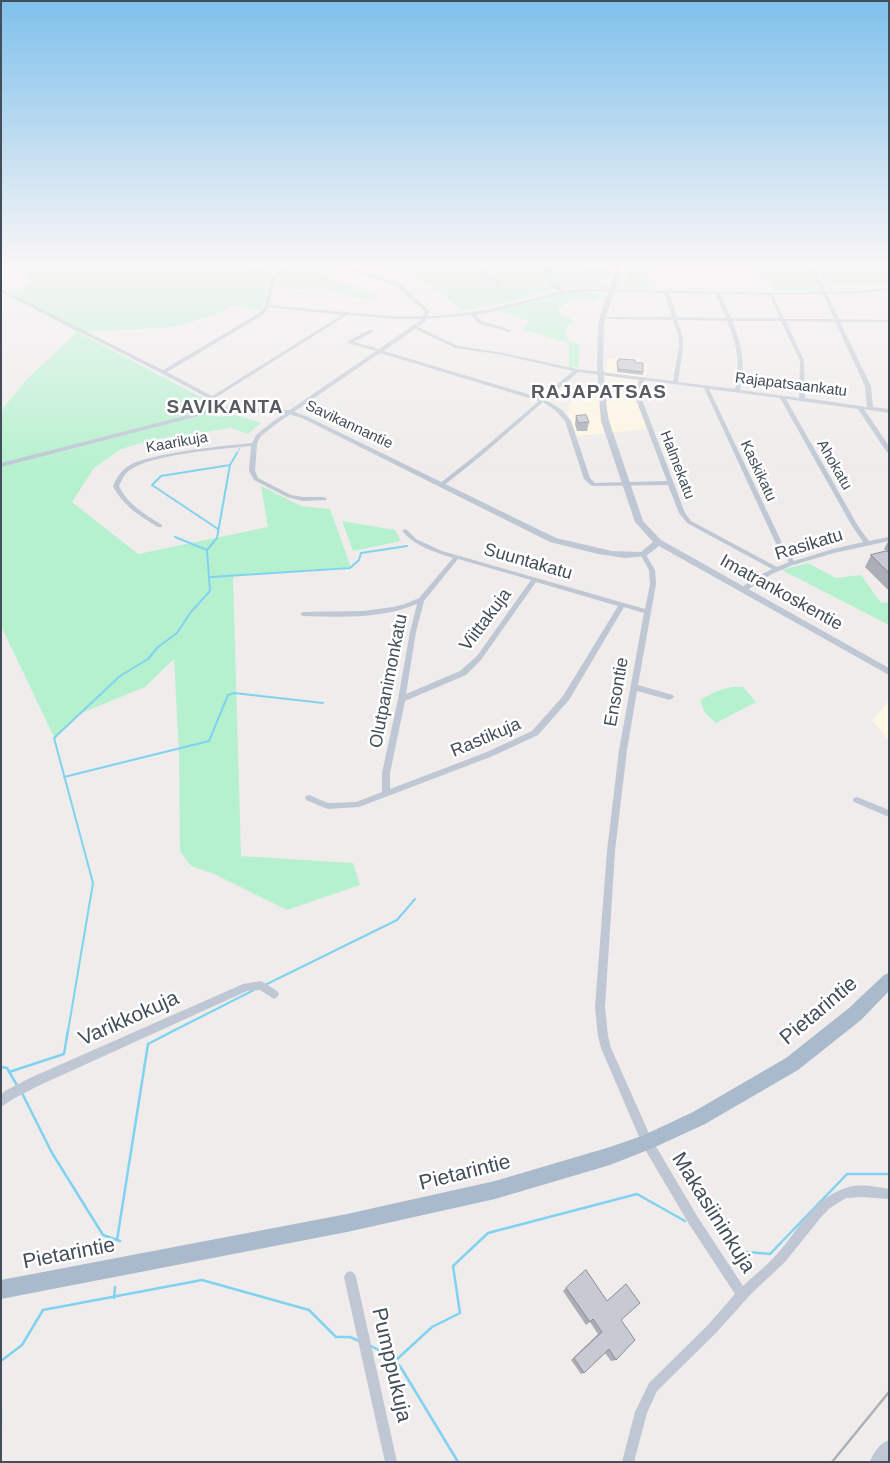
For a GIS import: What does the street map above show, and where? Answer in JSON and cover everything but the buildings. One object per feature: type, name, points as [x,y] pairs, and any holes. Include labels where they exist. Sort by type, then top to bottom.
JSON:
[{"type":"main road","name":"Pietarintie","points":[[1,1290],[348,1223],[495,1190],[610,1156],[647,1142],[699,1118],[792,1064],[855,1014],[889,980]]},
{"type":"street","points":[[86,333],[212,398],[226,409]]},
{"type":"street","points":[[163,372],[230,333]]},
{"type":"street","points":[[212,398],[316,333]]},
{"type":"street","points":[[367,333],[350,342],[542,400],[563,413],[568,421],[587,479],[594,485],[670,483]]},
{"type":"street","points":[[324,499],[303,499],[289,496],[256,479],[252,471],[254,444],[258,436],[289,412],[406,333]]},
{"type":"street","name":"Rajapatsaankatu","points":[[428,333],[457,347],[498,353],[577,370],[889,410]]},
{"type":"street","points":[[602,333],[601,373],[605,421],[639,522],[658,542],[643,554]]},
{"type":"street","points":[[675,382],[681,347],[680,333]]},
{"type":"street","points":[[734,333],[742,354],[740,382],[737,391]]},
{"type":"street","points":[[788,333],[802,362],[802,399]]},
{"type":"street","points":[[843,333],[868,386],[870,408]]},
{"type":"street","points":[[441,485],[577,370]]},
{"type":"street","name":"Halmekatu","points":[[642,378],[638,397],[682,513],[689,522],[776,570]]},
{"type":"street","name":"Kaskikatu","points":[[706,387],[781,548],[793,563]]},
{"type":"street","name":"Ahokatu","points":[[782,397],[855,526],[867,543]]},
{"type":"street","points":[[860,407],[889,451]]},
{"type":"street","name":"Savikannantie","points":[[1,465],[206,412],[226,409],[289,412],[306,418],[553,540],[582,548],[614,553],[643,554]]},
{"type":"street","name":"Kaarikuja","points":[[160,526],[133,509],[120,497],[116,486],[120,476],[130,468],[151,460],[254,444]]},
{"type":"street","name":"Suuntakatu","points":[[405,531],[414,540],[423,545],[457,557],[648,612]]},
{"type":"street","name":"Rasikatu","points":[[743,590],[758,578],[793,563],[867,543],[889,540]]},
{"type":"street","name":"Imatrankoskentie","points":[[658,542],[889,672]]},
{"type":"street","name":"Ensontie","points":[[643,554],[652,570],[653,578],[623,750],[611,851],[600,1007],[606,1048],[647,1142]]},
{"type":"street","name":"Olutpanimonkatu","points":[[386,793],[386,772],[421,600],[457,557]]},
{"type":"street","name":"Viittakuja","points":[[402,699],[463,672],[479,658],[535,579]]},
{"type":"street","points":[[303,614],[359,614],[412,605],[421,600]]},
{"type":"street","name":"Rastikuja","points":[[310,798],[328,806],[343,806],[365,802],[490,754],[535,733],[566,698],[622,604]]},
{"type":"street","points":[[634,687],[670,697]]},
{"type":"street","points":[[857,800],[889,814]]},
{"type":"street","name":"Varikkokuja","points":[[1,1102],[9,1095],[34,1082],[246,987],[261,985],[274,994]]},
{"type":"street","name":"Makasiininkuja","points":[[647,1142],[693,1220],[742,1295],[780,1258],[815,1215],[831,1200],[847,1193],[889,1194]]},
{"type":"street","name":"Pumppukuja","points":[[350,1277],[392,1462]]},
{"type":"street","points":[[628,1462],[641,1412],[653,1387],[711,1330],[742,1295]]},
{"type":"street","points":[[878,1462],[889,1448]]},
{"type":"shaded area","points":[[608,358],[647,363],[645,380],[639,380],[636,399],[648,429],[577,436],[567,412],[574,395],[553,394],[565,384],[604,387]]},
{"type":"shaded area","points":[[889,700],[889,740],[872,721]]},
{"type":"green space","points":[[76,333],[80,333],[206,400],[215,417],[237,415],[261,423],[248,434],[231,428],[151,440],[121,449],[94,468],[72,502],[138,554],[268,527],[261,486],[301,506],[330,509],[351,567],[233,575],[241,856],[353,863],[360,885],[287,910],[214,874],[191,866],[180,851],[179,752],[174,659],[145,687],[84,712],[73,719],[55,739],[1,626],[1,411],[26,380]]},
{"type":"green space","points":[[535,333],[565,333],[569,341],[580,345],[578,367],[569,367],[569,343]]},
{"type":"green space","points":[[342,521],[395,530],[401,541],[353,551]]},
{"type":"green space","points":[[808,563],[836,578],[861,575],[881,603],[889,602],[889,625],[782,570]]},
{"type":"green space","points":[[732,687],[743,687],[756,702],[716,723],[705,713],[700,700],[717,691]]},
{"type":"waterway","points":[[236,454],[240,448]]},
{"type":"waterway","points":[[230,465],[237,453]]},
{"type":"waterway","points":[[207,550],[217,538],[230,465]]},
{"type":"waterway","points":[[218,529],[152,485],[161,476],[230,465]]},
{"type":"waterway","points":[[175,537],[207,550]]},
{"type":"waterway","points":[[211,577],[350,568],[359,560],[361,553],[407,546]]},
{"type":"waterway","points":[[64,777],[54,738],[120,676],[148,659],[158,647],[177,633],[191,612],[210,591],[207,550]]},
{"type":"waterway","points":[[64,777],[209,741],[228,695],[234,693],[323,703]]},
{"type":"waterway","points":[[64,777],[93,883],[68,1031]]},
{"type":"waterway","points":[[265,985],[397,920],[415,899]]},
{"type":"waterway","points":[[173,1031],[254,990]]},
{"type":"waterway","points":[[9,1072],[64,1054],[68,1030]]},
{"type":"waterway","points":[[117,1240],[148,1044],[175,1030]]},
{"type":"waterway","points":[[1,1067],[7,1068],[9,1072]]},
{"type":"waterway","points":[[9,1072],[18,1087]]},
{"type":"waterway","points":[[22,1093],[52,1153],[103,1235],[117,1240]]},
{"type":"waterway","points":[[728,1246],[737,1251],[770,1254],[847,1174],[889,1174]]},
{"type":"waterway","points":[[395,1361],[432,1327],[460,1313],[453,1266],[488,1233],[637,1194],[685,1221]]},
{"type":"waterway","points":[[114,1297],[202,1280],[309,1310],[336,1337],[350,1337],[359,1341]]},
{"type":"waterway","points":[[114,1297],[115,1287]]},
{"type":"waterway","points":[[1,1361],[22,1345],[43,1310],[114,1297]]},
{"type":"waterway","points":[[371,1346],[388,1355],[400,1366],[458,1462]]},
{"type":"waterway","points":[[1,1409],[1,1426]]},
{"type":"railway","points":[[832,1462],[889,1392]]},
{"type":"district","name":"RAJAPATSAS","points":[[599,393]]},
{"type":"district","name":"SAVIKANTA","points":[[225,408]]}]
